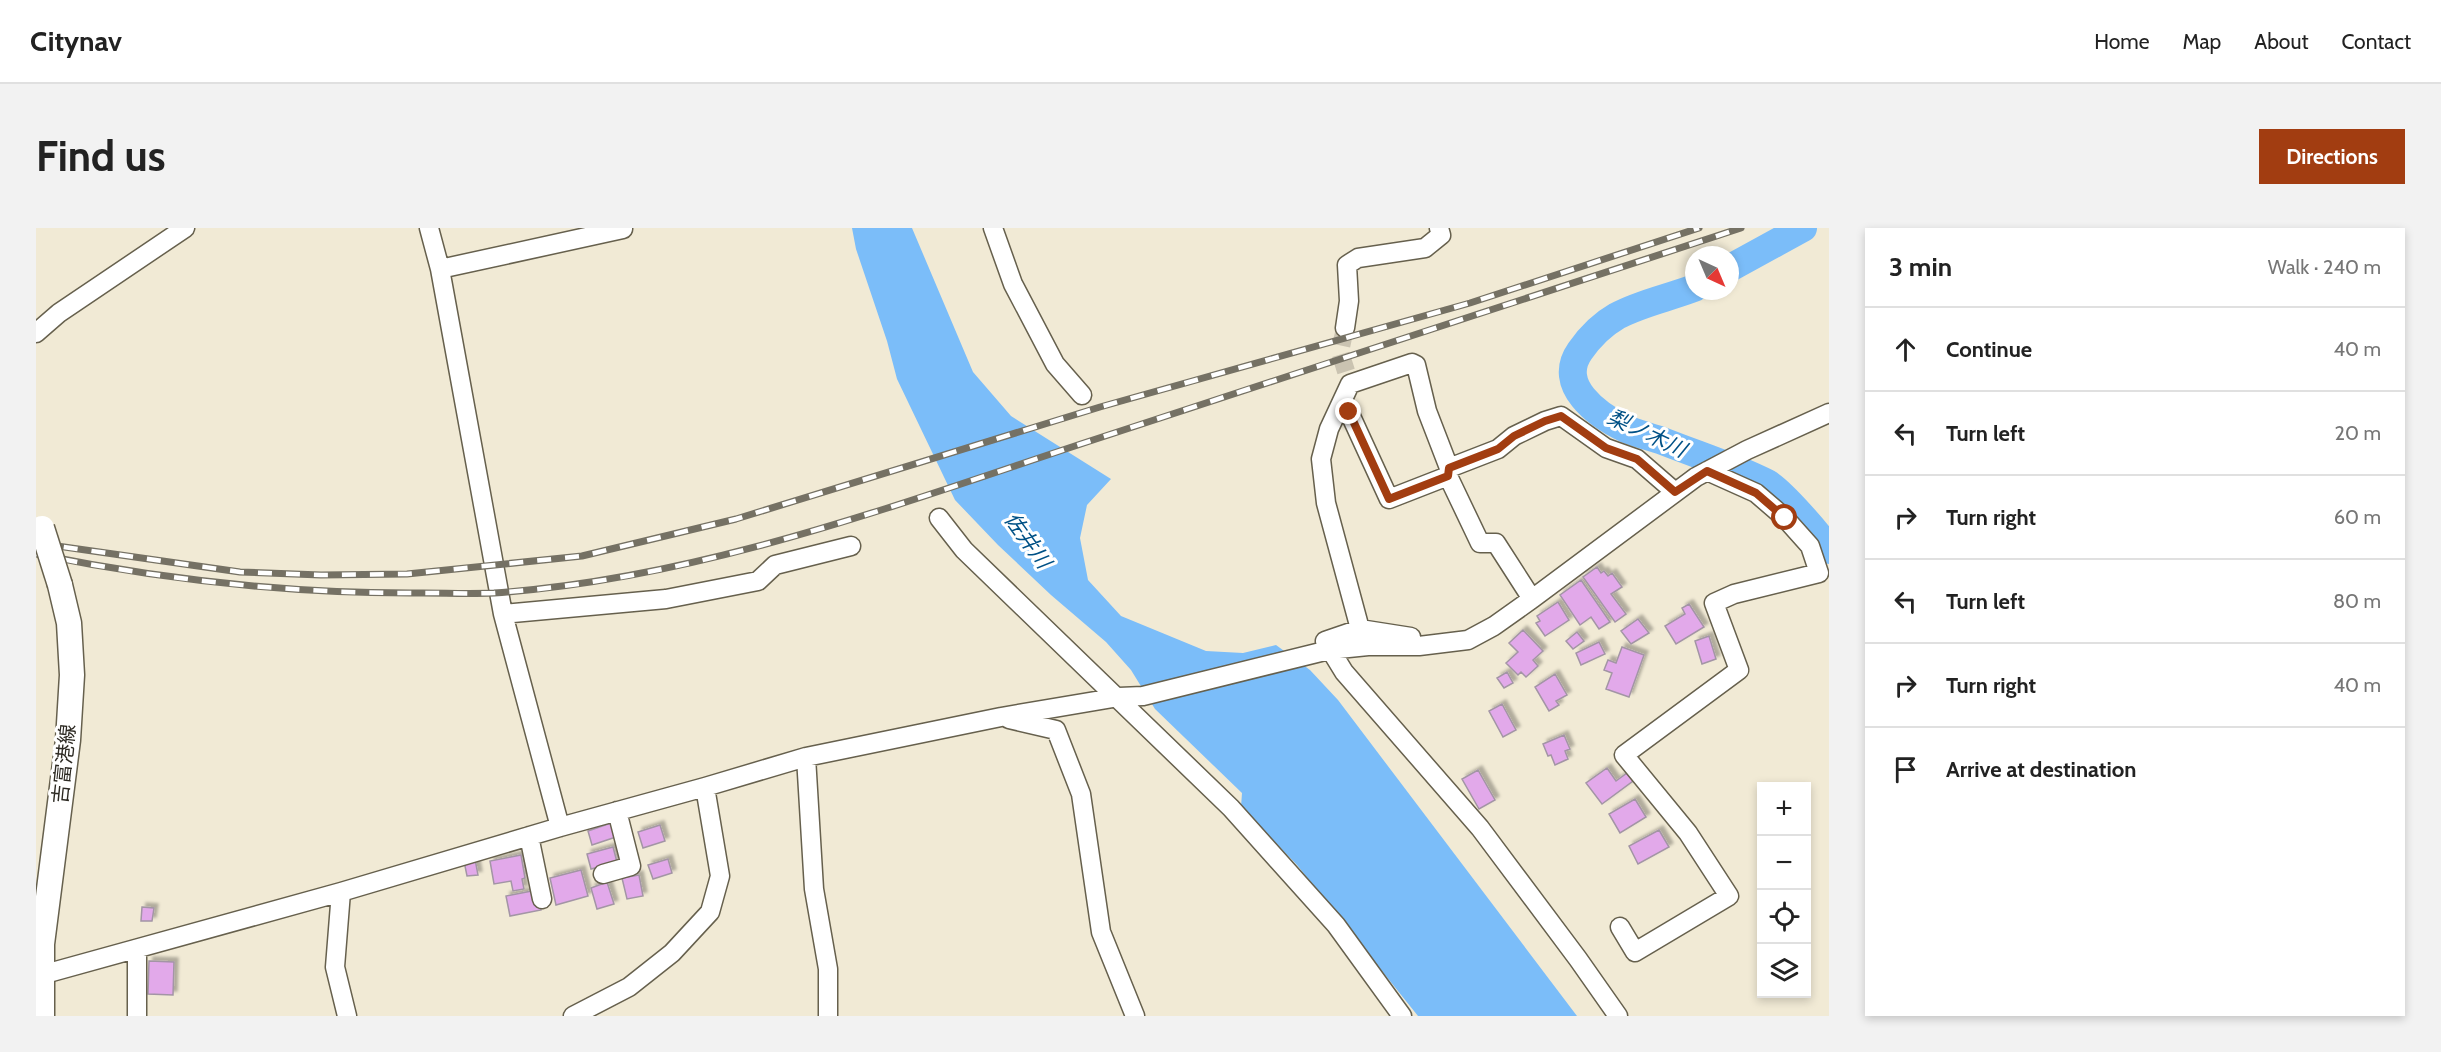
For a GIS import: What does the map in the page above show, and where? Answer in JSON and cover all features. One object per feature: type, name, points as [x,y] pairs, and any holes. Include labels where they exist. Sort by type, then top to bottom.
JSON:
[{"type":"main road","name":"吉富港線","points":[[39,522],[60,585],[69,623],[72,675],[68,740],[42,944],[42,1016]]},
{"type":"street","points":[[36,333],[59,313],[185,228]]},
{"type":"street","points":[[429,228],[440,269],[503,614],[560,826]]},
{"type":"street","points":[[993,228],[1013,284],[1056,364],[1082,395]]},
{"type":"street","points":[[1345,328],[1349,302],[1347,265],[1358,258],[1425,248],[1441,236],[1439,228]]},
{"type":"street","points":[[440,269],[623,229]]},
{"type":"street","points":[[1360,629],[1326,503],[1321,459],[1329,429],[1350,384],[1412,363],[1416,365],[1427,411],[1449,472],[1480,543],[1496,543],[1532,598]]},
{"type":"street","points":[[1349,412],[1389,499],[1498,449],[1514,436],[1545,421],[1561,416],[1606,448],[1637,459],[1675,492]]},
{"type":"street","points":[[52,972],[341,892],[560,826],[806,757],[1001,717],[1127,698],[1329,650],[1368,646],[1419,646],[1468,640],[1494,626],[1675,492],[1707,471],[1829,413]]},
{"type":"street","points":[[1620,927],[1635,952],[1729,896],[1688,833],[1624,755],[1739,670],[1714,603],[1734,594],[1820,573],[1810,546],[1785,518],[1756,493],[1707,471]]},
{"type":"street","points":[[939,518],[964,550],[1127,698],[1231,808],[1336,926],[1402,1016]]},
{"type":"street","points":[[503,614],[666,599],[758,581],[775,565],[851,546]]},
{"type":"street","points":[[1419,646],[1417,638],[1360,629],[1325,641],[1344,672],[1480,828],[1618,1016]]},
{"type":"street","points":[[1001,717],[1056,730],[1081,794],[1101,932],[1135,1016]]},
{"type":"street","points":[[806,757],[814,889],[828,969],[828,1016]]},
{"type":"street","points":[[573,1016],[629,987],[672,953],[710,912],[720,876],[705,787]]},
{"type":"street","points":[[603,874],[631,866],[617,811]]},
{"type":"street","points":[[529,836],[542,899]]},
{"type":"street","points":[[341,892],[335,967],[347,1016]]},
{"type":"street","points":[[137,949],[137,1016]]},
{"type":"water","name":"佐井川","points":[[852,228],[912,228],[973,372],[1011,416],[1111,479],[1087,505],[1080,538],[1088,580],[1121,616],[1206,651],[1243,653],[1276,645],[1310,670],[1338,700],[1577,1016],[1418,1016],[1297,865],[1241,807],[1242,793],[1155,709],[1131,670],[1106,642],[1051,595],[955,500],[897,379],[887,341],[856,249]]},
{"type":"building","points":[[1597,567],[1601,573],[1604,571],[1608,576],[1612,573],[1622,587],[1611,594],[1626,614],[1615,622],[1583,577]]},
{"type":"building","points":[[1581,580],[1610,622],[1599,629],[1591,617],[1580,625],[1560,595]]},
{"type":"building","points":[[1558,602],[1569,620],[1545,636],[1536,623],[1540,621],[1537,616]]},
{"type":"building","points":[[1689,604],[1704,627],[1676,644],[1665,626],[1685,614],[1682,608]]},
{"type":"building","points":[[1638,619],[1649,633],[1631,644],[1621,631]]},
{"type":"building","points":[[1523,630],[1543,651],[1533,660],[1538,666],[1526,677],[1521,672],[1518,675],[1506,663],[1518,652],[1509,643]]},
{"type":"building","points":[[1577,632],[1584,641],[1573,649],[1566,641]]},
{"type":"building","points":[[1709,636],[1716,659],[1702,664],[1695,641]]},
{"type":"building","points":[[1599,642],[1605,654],[1581,665],[1576,653]]},
{"type":"building","points":[[1622,647],[1644,655],[1629,697],[1606,689],[1612,673],[1604,670],[1608,660],[1616,663]]},
{"type":"building","points":[[1507,672],[1513,683],[1504,688],[1497,678]]},
{"type":"building","points":[[1555,674],[1567,695],[1556,701],[1559,705],[1549,711],[1535,687]]},
{"type":"building","points":[[1502,704],[1516,730],[1503,737],[1489,711]]},
{"type":"building","points":[[1564,735],[1570,749],[1565,751],[1568,759],[1555,765],[1543,744]]},
{"type":"building","points":[[1607,768],[1616,781],[1627,773],[1633,781],[1602,804],[1586,783]]},
{"type":"building","points":[[1478,770],[1495,800],[1479,809],[1462,779]]},
{"type":"building","points":[[1635,799],[1646,817],[1620,833],[1609,814]]},
{"type":"building","points":[[611,823],[616,837],[592,845],[588,831]]},
{"type":"building","points":[[660,825],[665,841],[643,848],[638,832]]},
{"type":"building","points":[[1659,830],[1669,847],[1638,864],[1629,846]]},
{"type":"building","points":[[613,847],[617,862],[591,869],[587,854]]},
{"type":"building","points":[[521,855],[525,878],[522,879],[524,889],[513,891],[511,881],[494,884],[490,861]]},
{"type":"building","points":[[475,859],[478,875],[467,876],[464,861]]},
{"type":"building","points":[[668,859],[672,873],[653,879],[648,865]]},
{"type":"building","points":[[581,870],[588,896],[556,905],[550,878]]},
{"type":"building","points":[[639,875],[643,896],[627,899],[622,878]]},
{"type":"building","points":[[607,882],[614,904],[597,909],[591,888]]},
{"type":"building","points":[[537,890],[541,910],[510,916],[506,896]]},
{"type":"building","points":[[142,907],[154,908],[152,921],[141,921]]},
{"type":"building","points":[[149,961],[174,962],[173,995],[148,994]]},
{"type":"waterway","name":"梨ノ木川","points":[[1739,263],[1803,228]]},
{"type":"waterway","name":"梨ノ木川","points":[[1685,291],[1626,311],[1602,327],[1580,351],[1574,364],[1573,376],[1576,387],[1592,407],[1626,429],[1717,461],[1767,483],[1800,514],[1829,550]]},
{"type":"tunnel","points":[[1345,328],[1340,352],[1350,384]]},
{"type":"railway","points":[[36,543],[240,572],[321,575],[407,574],[582,556],[736,519],[1100,407],[1470,303],[1699,228]]},
{"type":"railway","points":[[36,554],[132,571],[228,584],[374,593],[494,593],[571,585],[647,572],[723,555],[872,513],[1741,228]]},
{"type":"route","points":[[1349,412],[1389,499],[1448,476],[1449,468],[1498,449],[1514,436],[1561,416],[1606,448],[1637,459],[1675,492],[1707,471],[1756,493],[1785,518]]}]
